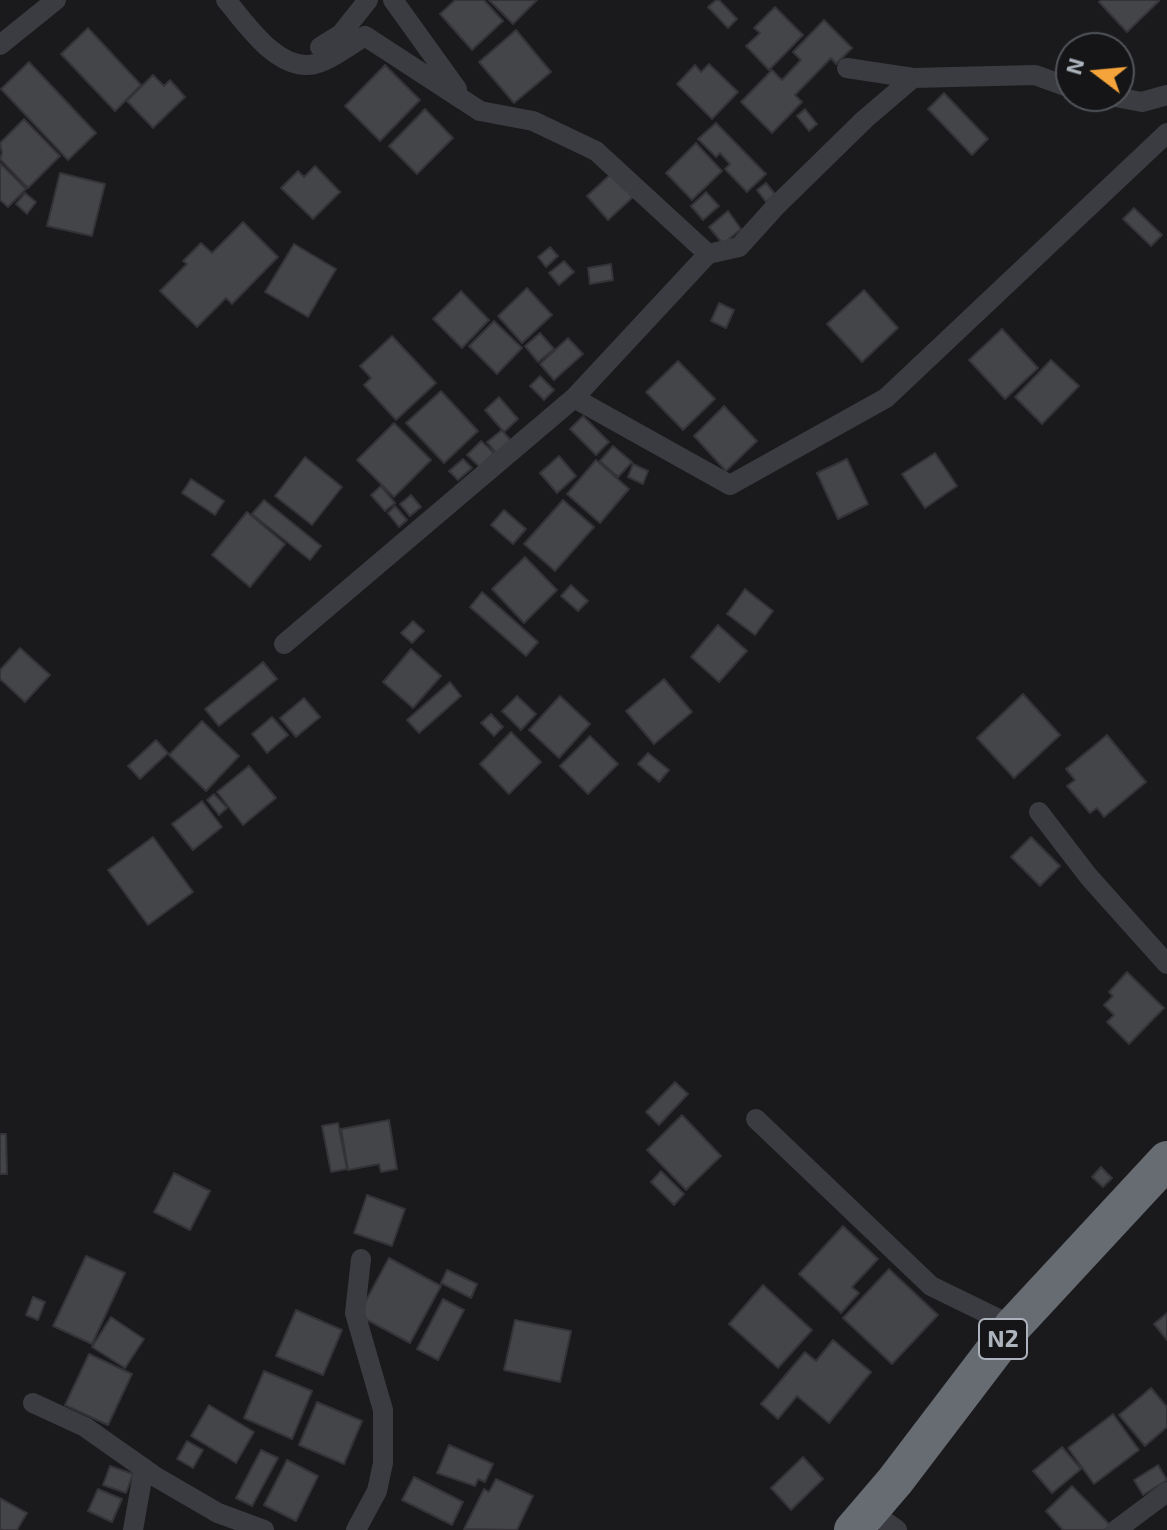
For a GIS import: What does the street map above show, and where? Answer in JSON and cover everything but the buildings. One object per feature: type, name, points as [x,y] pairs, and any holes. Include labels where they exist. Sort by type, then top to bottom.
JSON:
[{"type":"highway","name":"N2","points":[[873,1523],[895,1481],[1013,1326],[1167,1160]]},
{"type":"street","points":[[0,45],[56,0]]},
{"type":"street","points":[[226,0],[269,51],[295,63],[314,65],[365,36],[480,111],[533,121],[596,151],[708,254]]},
{"type":"street","points":[[295,63],[341,34],[368,0]]},
{"type":"street","points":[[393,0],[464,99]]},
{"type":"street","points":[[847,68],[913,78],[1035,75],[1055,82]]},
{"type":"street","points":[[284,644],[574,398],[708,254],[739,247],[821,162],[913,78]]},
{"type":"street","points":[[1135,101],[1142,102],[1167,95]]},
{"type":"street","points":[[574,398],[730,485],[886,398],[1167,133]]},
{"type":"street","points":[[1039,812],[1089,877],[1167,964]]},
{"type":"street","points":[[756,1119],[931,1286],[1013,1326]]},
{"type":"street","points":[[356,1530],[377,1491],[383,1463],[383,1410],[355,1313],[361,1259]]},
{"type":"street","points":[[33,1403],[85,1427],[218,1513],[264,1530]]},
{"type":"street","points":[[133,1530],[144,1468]]},
{"type":"street","points":[[1116,1530],[1167,1492]]}]
